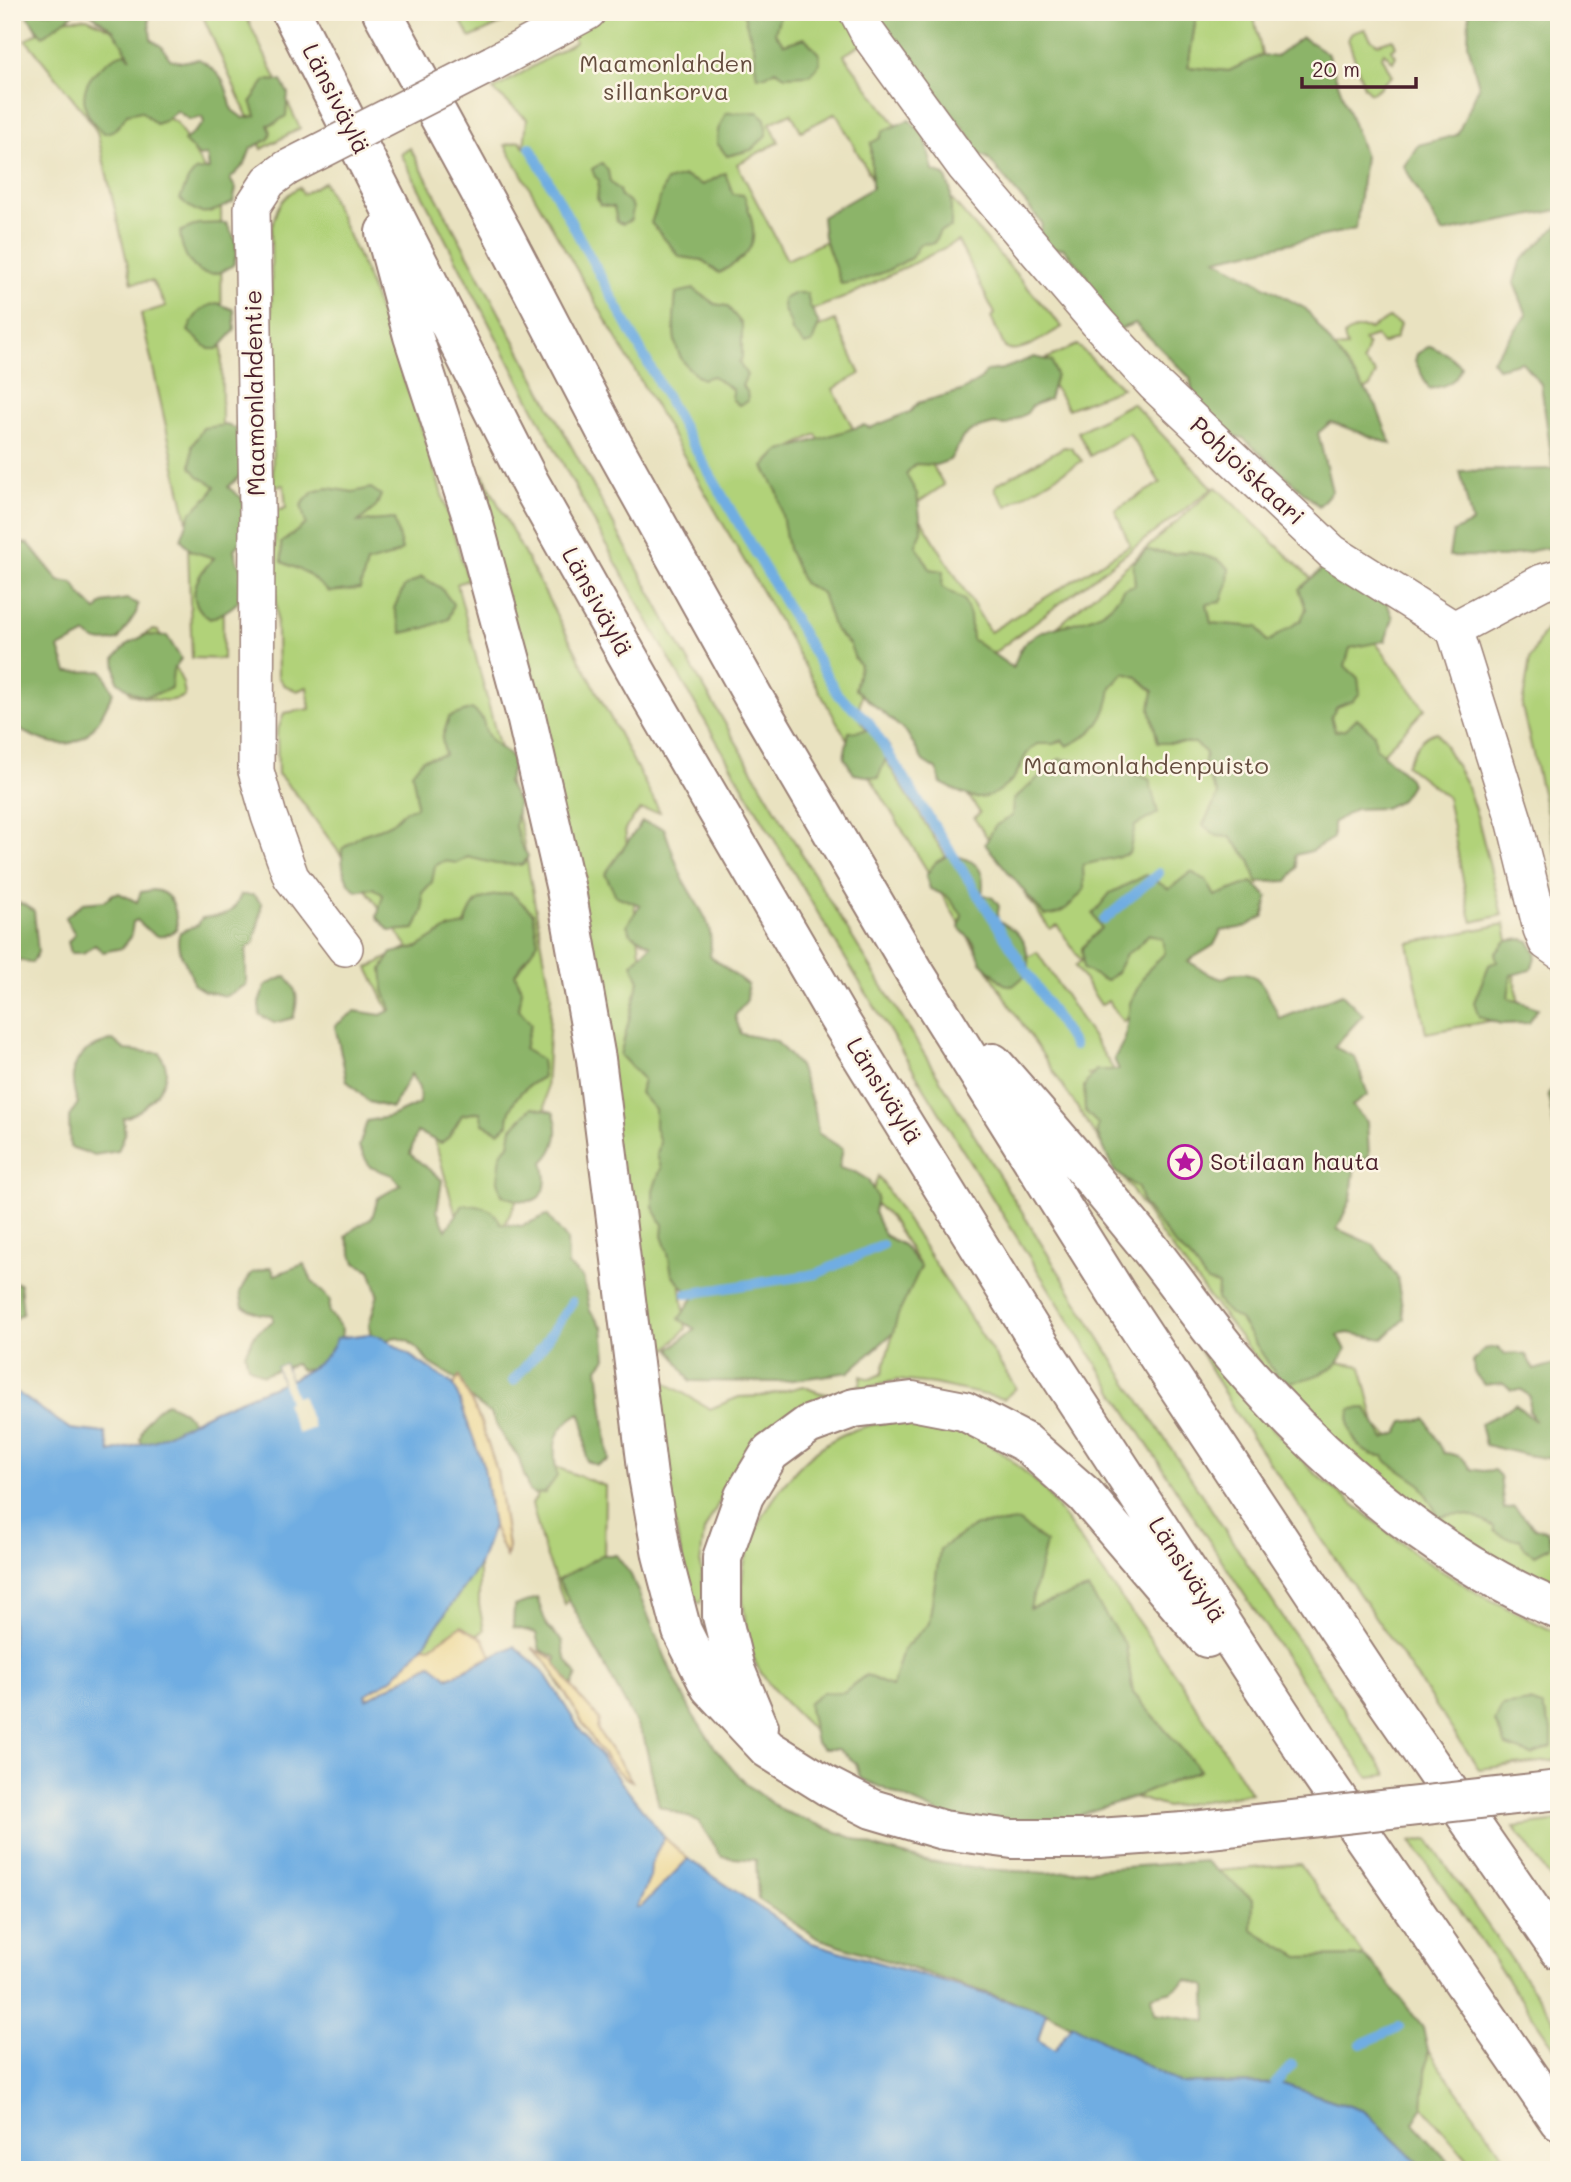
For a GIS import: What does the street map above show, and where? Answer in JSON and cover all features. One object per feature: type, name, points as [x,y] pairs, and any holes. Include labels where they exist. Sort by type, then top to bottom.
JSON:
[{"type":"highway","name":"Länsiväylä","points":[[291,12],[530,482],[644,685],[837,1016],[1042,1348],[1310,1759],[1559,2121]]},
{"type":"highway","points":[[382,12],[627,469],[755,700],[917,976],[1139,1328],[1374,1684],[1559,1950]]},
{"type":"highway","points":[[364,156],[413,336],[472,517],[526,716],[566,890],[596,1059],[648,1476],[665,1568],[682,1631],[710,1687],[768,1749],[827,1786],[872,1809],[943,1830],[1012,1839],[1084,1839],[1184,1832],[1559,1790]]},
{"type":"highway","points":[[917,976],[1070,1151],[1233,1357],[1292,1422],[1362,1486],[1458,1556],[1478,1570],[1559,1610]]},
{"type":"highway","points":[[768,1749],[735,1669],[722,1616],[722,1558],[744,1496],[770,1453],[808,1425],[854,1408],[912,1401],[964,1411],[1026,1443],[1085,1495],[1310,1759]]},
{"type":"street","name":"Maamonlahdentie","points":[[345,948],[291,877],[256,771],[257,514],[252,207],[269,181],[287,168],[588,12]]},
{"type":"street","name":"Pohjoiskaari","points":[[857,12],[869,34],[962,162],[1098,324],[1154,384],[1332,552],[1454,629]]},
{"type":"street","points":[[1559,577],[1542,582],[1454,629],[1516,823],[1541,929],[1546,942],[1559,951]]},
{"type":"green space","points":[[25,12],[76,12],[43,36]]},
{"type":"green space","points":[[88,12],[148,12],[151,39],[162,47],[170,59],[181,62],[199,59],[213,70],[228,92],[232,110],[243,118],[256,116],[251,101],[266,80],[281,81],[288,93],[286,116],[268,125],[271,132],[269,139],[251,148],[245,164],[230,179],[236,189],[233,202],[211,212],[200,212],[180,199],[195,171],[209,169],[207,155],[199,156],[184,141],[204,123],[202,117],[190,120],[177,111],[156,124],[141,111],[127,114],[112,131],[104,133],[96,125],[84,100],[88,82],[102,66],[116,56],[126,53],[131,58],[113,30]]},
{"type":"green space","points":[[201,12],[244,12],[300,128],[262,149]]},
{"type":"green space","points":[[456,12],[526,12],[470,38]]},
{"type":"green space","name":"Maamonlahden sillankorva","points":[[562,12],[855,12],[869,40],[844,55],[929,170],[872,179],[836,113],[801,131],[791,113],[770,123],[779,142],[737,164],[787,260],[939,185],[1062,327],[1027,347],[1005,348],[991,317],[995,314],[958,241],[846,297],[809,311],[817,328],[835,320],[860,374],[833,389],[860,442],[1077,345],[1122,388],[1068,409],[1049,379],[926,455],[944,485],[913,506],[990,632],[1130,545],[1115,510],[1160,483],[1129,433],[1090,456],[1078,432],[1132,403],[1213,488],[970,671],[816,434],[767,461],[853,621],[864,679],[858,716],[1014,965],[1037,952],[1114,1070],[1088,1074],[1117,1116],[1329,1361],[1361,1366],[1376,1427],[1514,1526],[1559,1539],[1559,1593],[1528,1580],[1388,1490],[1279,1388],[1160,1233],[1005,998],[848,741],[505,145],[520,141],[524,147],[527,119],[493,90],[575,42]]},
{"type":"green space","points":[[744,12],[781,12],[775,33],[784,44],[805,38],[819,54],[820,63],[810,75],[785,76],[775,70],[766,76],[757,76],[754,47]]},
{"type":"green space","points":[[873,12],[1197,12],[1188,67],[1229,71],[1262,55],[1275,57],[1302,37],[1327,53],[1365,156],[1356,229],[1216,259],[1306,309],[1376,405],[1391,444],[1331,422],[1318,433],[1332,491],[1319,506],[1243,438],[1221,434],[1195,409],[1190,378],[1135,323],[1115,331],[1091,301],[1087,276],[1063,248],[1045,250],[1039,238],[1042,223],[988,158],[967,149],[972,139]]},
{"type":"green space","points":[[1197,12],[1253,12],[1262,55],[1229,71],[1188,67]]},
{"type":"green space","points":[[1469,12],[1559,12],[1559,210],[1442,233],[1404,166],[1418,145],[1457,135],[1479,87],[1468,44]]},
{"type":"green space","points":[[87,18],[113,30],[140,54],[146,107],[176,122],[221,197],[223,659],[192,658],[187,521],[141,314],[166,306],[152,281],[132,283],[97,132],[26,40],[58,20]]},
{"type":"green space","points":[[1365,29],[1378,44],[1393,39],[1396,46],[1391,50],[1396,56],[1393,62],[1384,52],[1382,56],[1392,76],[1370,93],[1364,87],[1348,39],[1352,33]]},
{"type":"green space","points":[[758,112],[765,119],[767,135],[751,150],[727,156],[717,143],[718,130],[726,113]]},
{"type":"green space","points":[[909,120],[925,136],[933,171],[945,175],[951,192],[951,228],[940,231],[934,243],[920,244],[911,258],[887,271],[861,281],[841,284],[824,237],[822,217],[872,188],[871,143],[880,138],[883,131]]},
{"type":"green space","points":[[410,148],[679,645],[823,890],[1118,1368],[1387,1775],[1368,1777],[1280,1648],[1109,1385],[842,952],[707,725],[596,526],[401,154]]},
{"type":"green space","points":[[602,163],[608,171],[610,182],[633,208],[631,220],[623,224],[617,222],[614,207],[600,205],[597,199],[599,180],[592,169]]},
{"type":"green space","points":[[725,173],[733,194],[744,195],[753,232],[749,249],[743,257],[719,273],[702,260],[680,257],[651,223],[666,181],[684,176],[703,185]]},
{"type":"green space","points":[[324,182],[364,269],[421,426],[468,580],[457,584],[522,833],[551,994],[543,1149],[491,1251],[462,1238],[413,1061],[368,968],[408,947],[297,795],[278,774],[277,733],[284,713],[310,709],[307,687],[297,691],[284,685],[278,677],[274,504],[280,510],[286,508],[284,485],[273,490],[271,231],[277,211],[287,196],[299,187],[303,194]]},
{"type":"green space","points":[[226,223],[236,243],[237,253],[233,265],[217,273],[201,272],[186,255],[180,232],[198,224]]},
{"type":"green space","points":[[1559,224],[1559,554],[1546,548],[1503,557],[1449,556],[1453,532],[1472,523],[1460,471],[1553,469],[1541,384],[1522,362],[1498,368],[1492,360],[1527,315],[1514,283],[1520,262]]},
{"type":"green space","points":[[694,289],[715,304],[727,306],[742,324],[742,357],[739,363],[747,375],[742,386],[747,391],[748,401],[739,405],[732,399],[733,390],[713,376],[702,379],[691,371],[678,352],[674,331],[676,293]]},
{"type":"green space","points":[[795,293],[807,293],[819,324],[812,343],[805,345],[792,332],[784,309],[783,299]]},
{"type":"green space","points":[[217,303],[234,310],[235,330],[218,349],[209,349],[188,331],[198,313]]},
{"type":"green space","points":[[1389,318],[1400,324],[1396,338],[1382,344],[1376,336],[1364,340],[1368,346],[1363,362],[1376,373],[1370,387],[1359,393],[1334,348],[1347,347],[1344,336],[1350,332],[1359,328],[1370,329]]},
{"type":"green space","points":[[1430,346],[1447,354],[1461,366],[1450,383],[1429,389],[1415,361],[1417,354]]},
{"type":"green space","points":[[1034,357],[1052,361],[1056,375],[1049,399],[1032,406],[1027,413],[1006,425],[994,424],[972,430],[963,437],[950,460],[936,465],[915,464],[906,474],[917,494],[922,531],[916,545],[930,569],[943,571],[942,587],[964,600],[970,616],[972,639],[1013,668],[1022,647],[1031,638],[1043,631],[1088,619],[1102,612],[1114,603],[1123,589],[1135,585],[1133,563],[1146,550],[1174,554],[1190,551],[1218,560],[1229,568],[1228,583],[1221,602],[1207,604],[1211,623],[1258,627],[1267,642],[1301,620],[1306,609],[1299,589],[1322,569],[1371,563],[1393,618],[1385,641],[1350,648],[1345,666],[1358,678],[1360,693],[1353,701],[1337,707],[1331,717],[1335,731],[1345,730],[1357,718],[1374,734],[1376,748],[1408,777],[1411,784],[1401,800],[1384,808],[1355,809],[1333,823],[1333,838],[1311,851],[1295,855],[1297,867],[1288,881],[1257,882],[1250,860],[1230,837],[1217,836],[1203,825],[1218,795],[1204,769],[1206,753],[1195,743],[1158,743],[1150,709],[1153,691],[1137,677],[1124,673],[1111,687],[1107,708],[1092,730],[1067,746],[1062,740],[1054,744],[1037,744],[1027,754],[1011,781],[1001,790],[977,798],[941,783],[937,770],[923,761],[907,733],[855,689],[860,665],[850,645],[834,629],[822,593],[803,583],[788,549],[778,493],[764,467],[778,452],[864,425],[870,428],[910,412],[918,403],[961,391],[981,379],[987,371],[1003,369]]},
{"type":"green space","points":[[226,425],[240,430],[246,471],[228,487],[243,499],[250,532],[234,549],[237,562],[249,575],[245,591],[237,603],[210,619],[197,605],[195,589],[201,573],[214,558],[191,551],[181,539],[191,512],[209,496],[215,486],[198,476],[191,467],[192,446],[203,428]]},
{"type":"green space","points":[[1064,447],[1071,448],[1082,461],[1007,506],[995,490],[997,484]]},
{"type":"green space","points":[[483,475],[660,812],[640,810],[625,829],[686,1329],[662,1354],[658,1378],[710,1409],[739,1397],[764,1396],[803,1386],[820,1393],[837,1393],[860,1385],[861,1376],[870,1379],[882,1374],[893,1333],[896,1289],[921,1267],[890,1217],[870,1199],[878,1176],[1016,1388],[1004,1399],[934,1384],[897,1380],[849,1392],[761,1438],[727,1487],[704,1531],[700,1565],[704,1595],[700,1603],[689,1596],[473,484]]},
{"type":"green space","name":"Maamonlahdenpuisto","points":[[1216,487],[1370,635],[1425,709],[1123,1022],[1108,1000],[1101,1005],[1075,966],[1081,961],[1057,925],[1050,929],[1024,893],[1031,889],[999,855],[974,818],[980,813],[930,739]]},
{"type":"green space","points":[[328,488],[353,492],[371,488],[381,495],[376,507],[358,522],[394,519],[402,550],[367,563],[360,589],[329,592],[305,572],[282,562],[281,543],[306,524],[301,505],[313,492]]},
{"type":"green space","points":[[12,542],[29,544],[59,581],[73,583],[96,611],[103,603],[127,599],[138,604],[136,613],[118,640],[101,642],[86,634],[59,648],[67,672],[103,671],[113,692],[97,723],[78,740],[54,743],[20,730],[15,709],[12,708]]},
{"type":"green space","points":[[422,577],[441,588],[453,604],[449,619],[402,633],[394,608],[404,587]]},
{"type":"green space","points":[[1559,612],[1559,865],[1522,707],[1530,659],[1542,635]]},
{"type":"green space","points":[[153,630],[158,631],[183,683],[185,696],[178,699],[151,699],[130,694],[123,674],[125,659],[138,641]]},
{"type":"green space","points":[[146,635],[167,636],[181,659],[173,670],[171,688],[155,695],[142,696],[117,681],[115,658],[129,643]]},
{"type":"green space","points":[[472,709],[483,721],[489,737],[512,758],[513,764],[507,783],[518,802],[515,826],[528,856],[523,865],[496,864],[468,857],[457,863],[444,861],[435,866],[432,882],[422,893],[423,910],[415,929],[390,931],[377,917],[383,895],[373,888],[356,891],[344,872],[342,849],[361,835],[393,822],[403,812],[416,807],[412,773],[423,759],[445,755],[442,739],[449,717]]},
{"type":"green space","points":[[876,729],[890,748],[878,778],[854,774],[844,757],[849,732]]},
{"type":"green space","points":[[1437,732],[1466,783],[1478,819],[1502,915],[1473,922],[1447,797],[1406,765],[1422,741]]},
{"type":"green space","points":[[1059,759],[1101,763],[1107,775],[1132,773],[1149,779],[1158,813],[1135,826],[1129,854],[1083,865],[1084,889],[1062,911],[1044,915],[985,844],[995,826],[1012,816],[1013,800]]},
{"type":"green space","points":[[642,822],[664,828],[677,865],[708,926],[710,956],[748,985],[747,1000],[735,1016],[741,1034],[776,1041],[799,1066],[815,1111],[818,1133],[843,1149],[839,1168],[855,1172],[868,1180],[877,1197],[874,1212],[884,1235],[903,1245],[921,1267],[898,1315],[893,1333],[849,1372],[779,1382],[690,1381],[670,1349],[695,1329],[679,1319],[693,1298],[672,1275],[662,1236],[663,1225],[653,1207],[653,1190],[661,1168],[657,1155],[660,1142],[655,1127],[655,1110],[640,1093],[643,1079],[620,1055],[639,981],[632,964],[651,945],[631,934],[627,925],[640,905],[616,896],[605,874]]},
{"type":"green space","points":[[949,855],[965,859],[977,866],[982,877],[982,894],[993,898],[999,906],[997,919],[1023,940],[1029,966],[1026,975],[1013,986],[1004,984],[981,962],[974,943],[959,928],[962,915],[947,896],[930,889],[926,875],[936,862]]},
{"type":"green space","points":[[1191,872],[1206,880],[1215,896],[1252,882],[1268,897],[1264,916],[1245,927],[1221,931],[1214,945],[1188,961],[1222,979],[1234,974],[1252,975],[1265,989],[1280,1019],[1342,994],[1363,1015],[1334,1047],[1355,1057],[1368,1095],[1352,1106],[1367,1122],[1369,1155],[1354,1170],[1351,1199],[1337,1229],[1374,1245],[1397,1277],[1404,1319],[1383,1339],[1348,1333],[1338,1335],[1346,1350],[1337,1363],[1331,1369],[1301,1380],[1280,1381],[1240,1320],[1228,1313],[1217,1300],[1218,1285],[1207,1282],[1189,1257],[1176,1246],[1143,1204],[1138,1188],[1114,1171],[1097,1133],[1098,1124],[1085,1111],[1084,1086],[1096,1070],[1119,1070],[1114,1059],[1125,1039],[1130,1003],[1146,972],[1165,953],[1162,939],[1149,934],[1135,949],[1126,954],[1117,972],[1106,981],[1083,969],[1082,948],[1101,928],[1093,914],[1110,893],[1146,875],[1169,889]]},
{"type":"green space","points":[[153,890],[170,898],[177,928],[171,933],[166,936],[156,935],[137,920],[133,922],[131,937],[122,948],[103,952],[95,945],[83,953],[71,953],[68,942],[75,934],[65,918],[83,903],[105,901],[113,894],[119,893],[137,902],[141,892]]},
{"type":"green space","points":[[511,893],[533,913],[538,942],[515,974],[522,990],[519,1009],[531,1024],[524,1049],[541,1059],[543,1077],[529,1085],[518,1096],[511,1108],[508,1124],[499,1132],[483,1124],[480,1112],[462,1115],[449,1137],[441,1143],[417,1132],[410,1154],[442,1180],[437,1211],[446,1230],[463,1205],[490,1210],[501,1224],[522,1226],[547,1215],[567,1240],[568,1265],[583,1278],[590,1311],[603,1328],[606,1358],[598,1368],[609,1460],[597,1465],[587,1461],[580,1413],[564,1425],[556,1439],[557,1476],[545,1493],[534,1494],[529,1491],[518,1456],[504,1439],[491,1414],[468,1397],[458,1380],[428,1362],[408,1341],[395,1337],[382,1342],[371,1337],[369,1325],[378,1294],[370,1270],[355,1263],[346,1236],[372,1218],[378,1198],[401,1185],[392,1175],[370,1167],[359,1147],[367,1121],[389,1117],[420,1103],[419,1088],[411,1074],[392,1108],[369,1102],[347,1081],[335,1026],[355,1011],[381,1015],[391,1010],[384,990],[382,969],[392,953],[418,947],[447,929],[465,925],[472,908],[481,899]]},
{"type":"green space","points":[[241,895],[253,895],[261,903],[254,943],[246,949],[246,985],[226,996],[204,991],[193,984],[180,952],[180,932],[198,925],[202,918],[226,914]]},
{"type":"green space","points":[[12,901],[34,911],[38,952],[32,963],[21,960],[12,963]]},
{"type":"green space","points":[[1505,924],[1521,1015],[1426,1033],[1408,943]]},
{"type":"green space","points":[[1506,941],[1529,941],[1536,954],[1531,970],[1511,975],[1508,998],[1538,1008],[1529,1023],[1501,1024],[1479,1017],[1474,1002],[1489,965],[1497,961],[1495,954]]},
{"type":"green space","points":[[286,976],[296,996],[295,1011],[293,1018],[274,1023],[260,1015],[259,1002],[266,985]]},
{"type":"green space","points":[[113,1040],[125,1050],[160,1053],[166,1067],[165,1076],[151,1100],[137,1112],[123,1118],[125,1134],[118,1151],[94,1155],[70,1147],[69,1117],[78,1103],[74,1090],[74,1069],[80,1056],[86,1051]]},
{"type":"green space","points":[[1559,1079],[1559,1136],[1555,1133],[1548,1095]]},
{"type":"green space","points":[[532,1107],[553,1112],[557,1132],[552,1151],[543,1162],[543,1192],[538,1198],[523,1201],[502,1195],[498,1181],[501,1153],[509,1145],[512,1128]]},
{"type":"green space","points":[[304,1264],[312,1281],[330,1300],[329,1312],[342,1329],[340,1350],[330,1365],[301,1370],[295,1364],[263,1375],[248,1366],[245,1353],[256,1333],[273,1321],[273,1315],[260,1314],[243,1307],[240,1292],[252,1273],[271,1267],[275,1275]]},
{"type":"green space","points":[[12,1281],[20,1284],[23,1313],[12,1322]]},
{"type":"green space","points":[[1197,1346],[1311,1470],[1418,1556],[1479,1594],[1559,1634],[1559,1760],[1479,1769],[1237,1415]]},
{"type":"green space","points":[[1498,1347],[1505,1355],[1526,1355],[1534,1370],[1551,1365],[1559,1366],[1559,1460],[1485,1445],[1480,1423],[1515,1404],[1535,1421],[1529,1411],[1530,1397],[1522,1390],[1511,1390],[1504,1383],[1484,1385],[1474,1372],[1473,1362],[1484,1349]]},
{"type":"green space","points":[[166,1403],[185,1413],[197,1431],[152,1455],[140,1440],[141,1434],[148,1418]]},
{"type":"green space","points":[[1366,1408],[1384,1439],[1398,1433],[1404,1422],[1426,1419],[1444,1453],[1460,1457],[1471,1469],[1494,1470],[1500,1476],[1504,1509],[1514,1507],[1535,1528],[1547,1531],[1550,1547],[1535,1555],[1526,1550],[1520,1539],[1504,1536],[1480,1520],[1461,1514],[1439,1517],[1420,1484],[1386,1461],[1383,1456],[1367,1452],[1355,1441],[1349,1425],[1351,1409]]},
{"type":"green space","points":[[927,1418],[977,1436],[1009,1458],[1044,1489],[1180,1681],[1251,1793],[1167,1807],[1134,1797],[1200,1770],[1133,1693],[1126,1646],[903,1650],[892,1688],[866,1675],[844,1692],[822,1693],[809,1705],[813,1730],[776,1692],[752,1655],[743,1605],[743,1568],[759,1524],[795,1471],[827,1444],[844,1434],[874,1424]]},
{"type":"green space","points":[[556,1467],[605,1486],[604,1564],[581,1580],[565,1605],[543,1547],[532,1504]]},
{"type":"green space","points":[[1019,1522],[1046,1543],[1030,1608],[1088,1589],[1126,1646],[1133,1693],[1200,1770],[1134,1797],[1035,1829],[952,1819],[860,1778],[856,1763],[838,1749],[823,1749],[816,1743],[808,1704],[822,1693],[844,1692],[866,1675],[892,1687],[903,1650],[929,1623],[940,1549],[976,1525]]},
{"type":"green space","points":[[602,1555],[616,1555],[631,1575],[672,1673],[693,1715],[716,1749],[746,1784],[783,1811],[881,1849],[930,1862],[984,1869],[1046,1873],[1205,1861],[1253,1899],[1252,1930],[1299,1957],[1364,1956],[1382,1974],[1423,2028],[1428,2050],[1423,2107],[1413,2123],[1456,2170],[1425,2170],[1364,2111],[1283,2084],[1179,2083],[1046,2012],[817,1938],[758,1899],[756,1860],[722,1857],[698,1821],[659,1806],[644,1738],[558,1580]],"holes":[[[1186,1980],[1206,1986],[1207,2021],[1155,2013],[1152,1996],[1172,1991]]]},
{"type":"green space","points":[[479,1565],[479,1605],[484,1630],[477,1636],[461,1626],[430,1647],[423,1646]]},
{"type":"green space","points":[[537,1598],[547,1626],[562,1641],[565,1658],[577,1675],[570,1689],[562,1690],[554,1675],[556,1657],[540,1650],[536,1633],[513,1627],[514,1606]]},
{"type":"green space","points":[[1529,1702],[1542,1706],[1552,1730],[1552,1747],[1532,1755],[1506,1746],[1495,1722],[1502,1706]]},
{"type":"green space","points":[[1559,1821],[1559,1890],[1514,1827]]},
{"type":"green space","points":[[1428,1840],[1559,2027],[1559,2054],[1411,1841]]},
{"type":"green space","points":[[1300,1864],[1364,1956],[1299,1957],[1252,1930],[1253,1899],[1217,1871]]},
{"type":"green space","points":[[1428,2050],[1514,2170],[1477,2170],[1423,2107]]},
{"type":"sand","points":[[459,1376],[480,1420],[497,1471],[508,1546],[506,1557],[493,1526],[484,1468],[454,1385]]},
{"type":"sand","points":[[461,1626],[484,1640],[491,1656],[449,1678],[430,1664],[367,1700],[366,1694],[393,1678],[423,1646],[430,1647]]},
{"type":"sand","points":[[532,1648],[552,1658],[577,1694],[599,1719],[597,1729],[632,1781],[609,1762],[547,1663]]},
{"type":"sand","points":[[664,1837],[688,1859],[641,1907],[637,1907],[650,1877],[651,1864]]},
{"type":"water","points":[[369,1334],[382,1337],[454,1385],[484,1468],[493,1526],[479,1565],[423,1646],[393,1678],[366,1694],[367,1699],[431,1664],[449,1678],[514,1646],[543,1671],[581,1731],[664,1837],[651,1864],[650,1877],[637,1907],[641,1907],[688,1859],[812,1943],[1046,2012],[1038,2040],[1055,2050],[1072,2024],[1179,2083],[1283,2084],[1364,2111],[1425,2170],[12,2170],[12,1389],[70,1429],[105,1433],[110,1452],[156,1440],[215,1410],[282,1383],[277,1367],[284,1364],[290,1380],[324,1358],[337,1338]]},
{"type":"pier","points":[[284,1364],[296,1397],[302,1395],[314,1428],[298,1434],[285,1403],[289,1401],[277,1367]]},
{"type":"waterway","points":[[530,147],[685,431],[838,695],[867,720],[1074,1046]]},
{"type":"waterway","points":[[1104,920],[1159,873]]},
{"type":"waterway","points":[[687,1294],[816,1274],[882,1245]]},
{"type":"waterway","points":[[513,1381],[542,1347],[572,1302]]},
{"type":"waterway","points":[[1361,2044],[1399,2027]]},
{"type":"waterway","points":[[1275,2084],[1292,2065]]},
{"type":"place","name":"Sotilaan hauta","points":[[1185,1162]]}]
